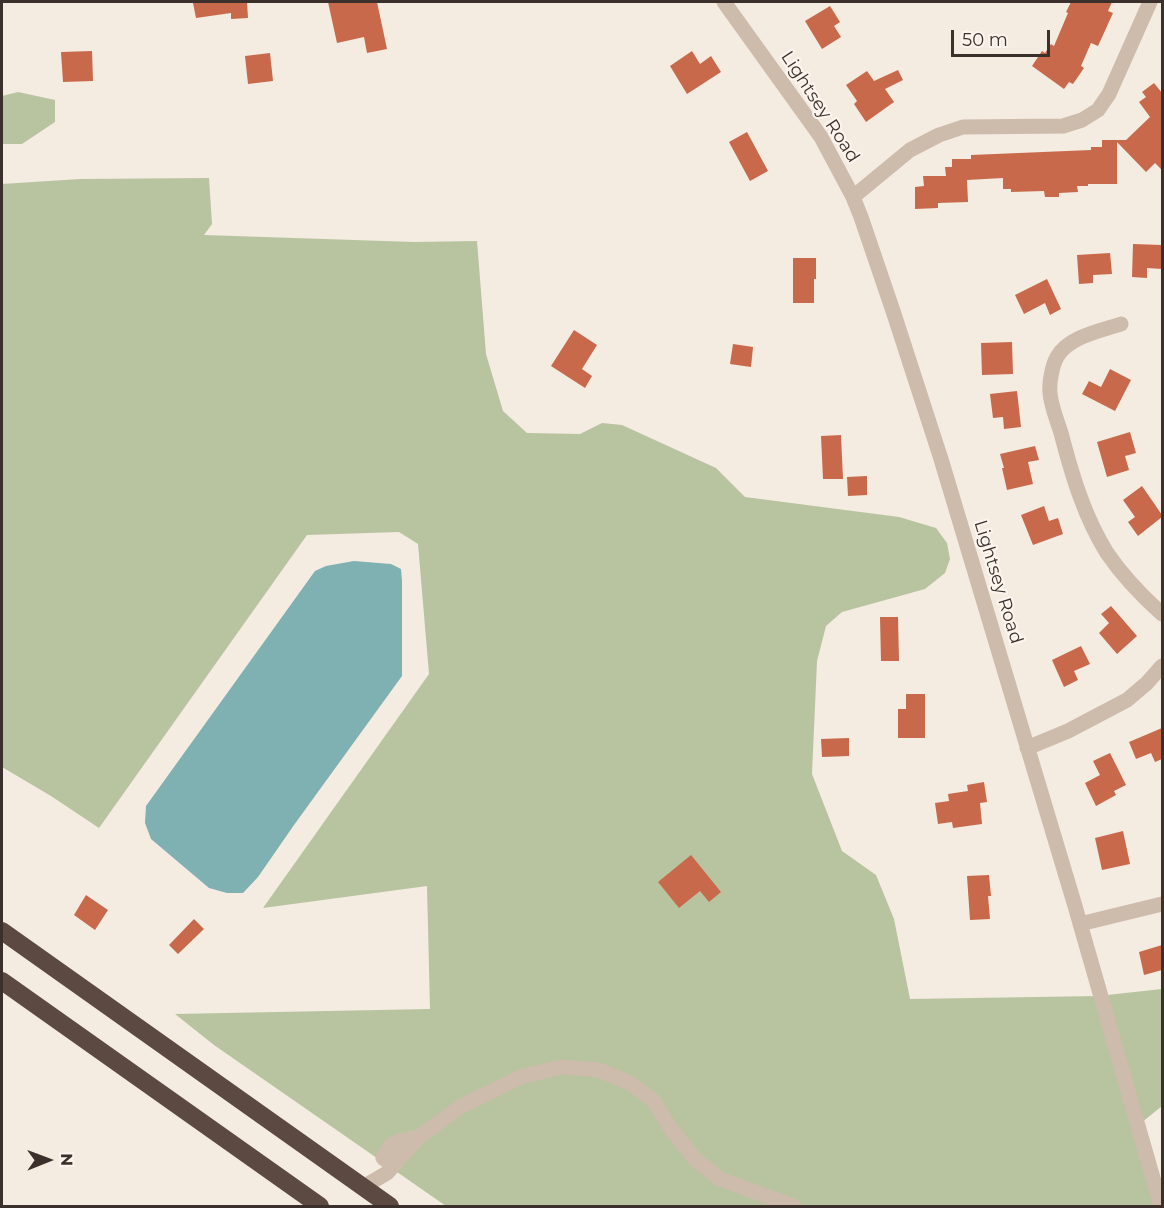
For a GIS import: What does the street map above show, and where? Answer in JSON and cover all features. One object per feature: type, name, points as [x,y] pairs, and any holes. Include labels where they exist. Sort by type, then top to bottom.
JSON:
[{"type":"highway","points":[[2,931],[390,1206]]},
{"type":"highway","points":[[2,981],[320,1206]]},
{"type":"street","name":"Lightsey Road","points":[[724,2],[820,137],[853,196],[891,303],[941,459],[1080,924],[1161,1206]]},
{"type":"street","points":[[853,196],[910,150],[939,135],[963,128],[1063,126],[1082,120],[1098,110],[1109,94],[1150,2]]},
{"type":"street","points":[[1121,324],[1074,340],[1064,347],[1055,363],[1049,392],[1080,499],[1095,532],[1122,573],[1162,614]]},
{"type":"street","points":[[1027,748],[1068,731],[1127,700],[1148,683],[1162,666]]},
{"type":"street","points":[[1080,924],[1162,904]]},
{"type":"street","points":[[363,1187],[387,1173],[419,1137],[460,1107],[521,1077],[561,1067],[599,1070],[630,1083],[653,1100],[671,1129],[696,1160],[720,1179],[766,1202],[794,1206]]},
{"type":"green space","points":[[18,92],[55,100],[55,122],[22,144],[2,144],[2,96]]},
{"type":"green space","points":[[209,178],[212,224],[204,235],[414,242],[477,241],[486,354],[503,411],[527,433],[580,434],[602,423],[622,425],[716,468],[745,497],[899,517],[936,528],[947,543],[950,559],[945,573],[925,589],[842,612],[826,626],[817,661],[812,774],[842,851],[876,875],[894,919],[910,999],[1098,996],[1162,989],[1162,1106],[1136,1127],[1160,1206],[446,1206],[214,1045],[175,1014],[430,1009],[427,886],[263,908],[429,674],[418,544],[399,532],[307,535],[99,828],[2,767],[2,184],[80,179]]},
{"type":"water","points":[[354,561],[391,564],[401,569],[402,676],[258,877],[243,893],[227,893],[209,888],[151,839],[145,823],[146,806],[315,571],[326,566]]},
{"type":"building","points":[[247,2],[248,18],[231,19],[231,13],[196,18],[193,3]]},
{"type":"building","points":[[328,2],[377,2],[387,49],[367,53],[364,37],[337,43]]},
{"type":"building","points":[[1071,2],[1112,2],[1108,11],[1113,13],[1098,46],[1091,43],[1081,66],[1084,68],[1073,84],[1069,82],[1064,89],[1032,66],[1042,51],[1045,53],[1051,44],[1054,46]]},
{"type":"building","points":[[830,6],[840,22],[834,26],[841,37],[822,49],[805,21]]},
{"type":"building","points":[[92,51],[93,81],[63,82],[61,52]]},
{"type":"building","points":[[692,51],[700,64],[711,56],[721,72],[687,94],[670,66]]},
{"type":"building","points":[[270,53],[273,81],[248,84],[245,56]]},
{"type":"building","points":[[898,70],[903,80],[885,89],[894,102],[866,122],[854,104],[857,101],[846,85],[867,71],[874,81]]},
{"type":"building","points":[[1154,83],[1162,93],[1162,170],[1155,163],[1146,172],[1117,142],[1117,184],[1088,184],[1088,186],[1077,186],[1078,192],[1059,193],[1059,197],[1045,197],[1044,191],[1011,192],[1011,189],[1003,189],[1003,178],[967,180],[968,202],[938,203],[938,208],[915,209],[915,187],[924,186],[923,176],[946,176],[945,167],[952,167],[952,159],[971,159],[971,155],[1091,150],[1091,147],[1102,147],[1102,140],[1126,140],[1150,117],[1139,102],[1146,97],[1142,92]]},
{"type":"building","points":[[747,132],[768,171],[750,181],[729,142]]},
{"type":"building","points":[[1133,244],[1162,245],[1162,269],[1147,268],[1147,278],[1132,277]]},
{"type":"building","points":[[1110,253],[1112,274],[1093,275],[1093,283],[1079,284],[1077,255]]},
{"type":"building","points":[[793,258],[816,258],[814,303],[793,303]]},
{"type":"building","points":[[1047,279],[1061,309],[1050,315],[1045,303],[1024,314],[1015,295]]},
{"type":"building","points":[[574,330],[597,345],[582,369],[592,376],[585,388],[551,366]]},
{"type":"building","points":[[1012,342],[1013,374],[982,375],[981,343]]},
{"type":"building","points":[[733,344],[753,347],[751,367],[730,364]]},
{"type":"building","points":[[1110,369],[1131,380],[1115,411],[1082,394],[1089,381],[1101,387]]},
{"type":"building","points":[[1017,391],[1021,427],[1004,429],[1003,417],[993,418],[990,394]]},
{"type":"building","points":[[1130,432],[1136,453],[1125,456],[1129,470],[1107,477],[1097,442]]},
{"type":"building","points":[[841,435],[843,479],[823,479],[821,436]]},
{"type":"building","points":[[1035,446],[1039,460],[1028,462],[1033,484],[1007,490],[1000,454]]},
{"type":"building","points":[[867,476],[867,495],[848,496],[847,477]]},
{"type":"building","points":[[1142,486],[1162,517],[1138,536],[1128,522],[1135,517],[1123,500]]},
{"type":"building","points":[[1044,506],[1049,521],[1058,518],[1063,534],[1033,545],[1021,515]]},
{"type":"building","points":[[1111,606],[1137,636],[1117,654],[1099,633],[1109,623],[1101,614]]},
{"type":"building","points":[[880,617],[898,617],[899,661],[881,661]]},
{"type":"building","points":[[1081,646],[1090,664],[1074,671],[1078,680],[1064,687],[1052,660]]},
{"type":"building","points":[[906,694],[925,694],[925,738],[898,738],[898,709],[906,709]]},
{"type":"building","points":[[1162,728],[1162,759],[1155,762],[1151,753],[1136,759],[1129,742]]},
{"type":"building","points":[[849,738],[849,756],[822,757],[821,739]]},
{"type":"building","points":[[1110,753],[1126,785],[1114,791],[1116,795],[1096,806],[1085,783],[1100,775],[1093,761]]},
{"type":"building","points":[[984,782],[987,802],[980,803],[982,824],[953,828],[952,822],[938,824],[935,803],[949,801],[948,794],[968,791],[967,785]]},
{"type":"building","points":[[1123,831],[1130,864],[1102,870],[1095,838]]},
{"type":"building","points":[[691,855],[721,892],[709,902],[700,891],[679,908],[658,882]]},
{"type":"building","points":[[989,875],[990,919],[970,920],[967,876]]},
{"type":"building","points":[[86,895],[108,910],[95,930],[74,915]]},
{"type":"building","points":[[194,919],[204,929],[178,954],[169,945]]},
{"type":"building","points":[[1162,945],[1162,970],[1144,975],[1139,952]]}]
